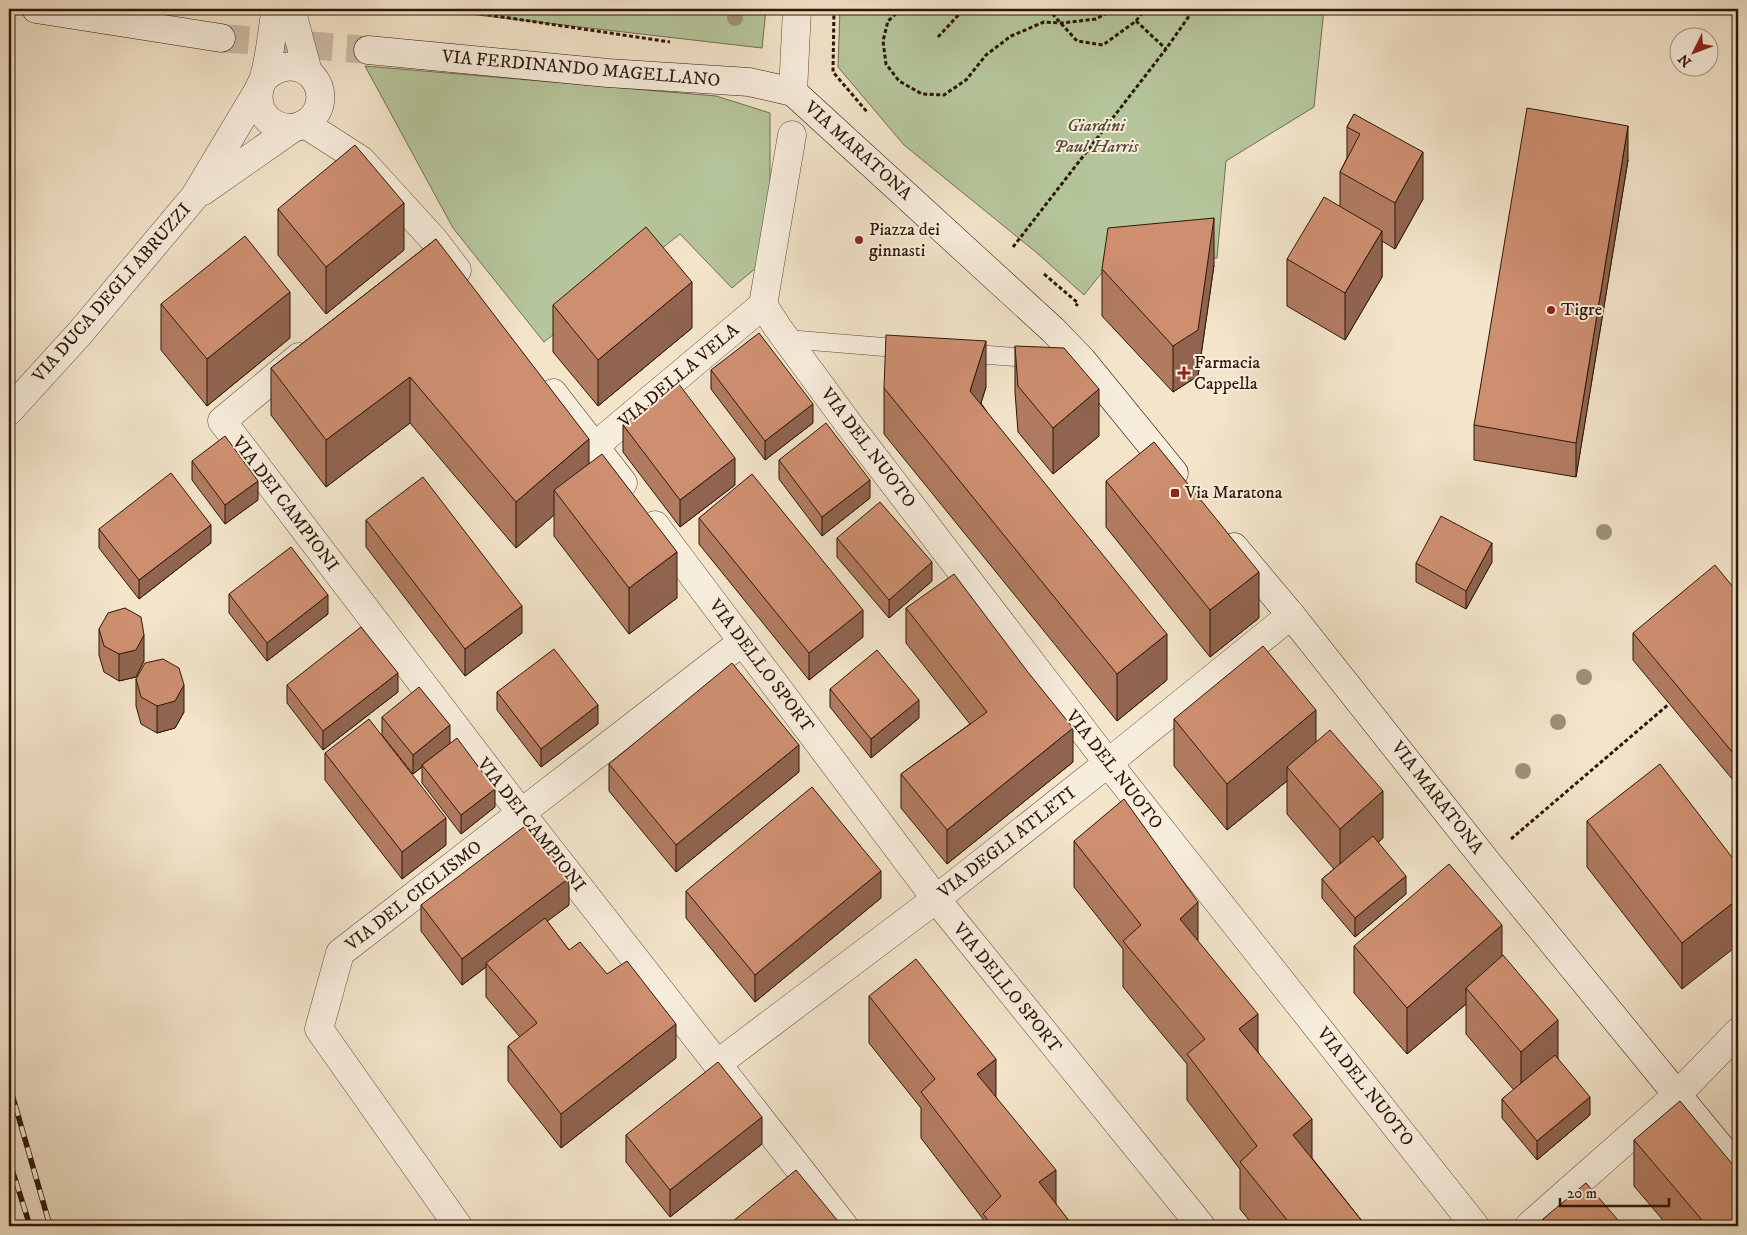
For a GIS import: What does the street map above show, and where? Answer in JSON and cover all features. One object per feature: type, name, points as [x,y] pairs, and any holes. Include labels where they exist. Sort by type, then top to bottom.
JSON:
[{"type":"street","points":[[36,9],[220,38]]},
{"type":"street","points":[[262,83],[273,70],[285,66],[297,66],[308,72],[316,81],[320,93],[320,105],[314,116],[299,126],[281,127],[270,122],[262,112],[258,101],[276,9]]},
{"type":"street","points":[[291,9],[308,72]]},
{"type":"street","points":[[793,92],[797,9]]},
{"type":"street","name":"VIA FERDINANDO MAGELLANO","points":[[368,50],[598,72],[749,82],[793,92]]},
{"type":"street","name":"VIA DUCA DEGLI ABRUZZI","points":[[9,411],[80,333],[195,196],[262,83]]},
{"type":"street","name":"VIA MARATONA","points":[[793,92],[1053,330],[1082,360],[1192,494]]},
{"type":"street","points":[[299,126],[361,160],[434,240],[474,293]]},
{"type":"street","name":"VIA DUCA DEGLI ABRUZZI","points":[[195,196],[299,126]]},
{"type":"street","points":[[763,305],[792,135]]},
{"type":"street","points":[[413,260],[434,240]]},
{"type":"street","name":"VIA DEL NUOTO","points":[[763,305],[786,340],[850,426],[1108,763],[1475,1226]]},
{"type":"street","name":"VIA DELLA VELA","points":[[595,446],[763,305]]},
{"type":"street","name":"VIA DEI CAMPIONI","points":[[317,342],[222,421],[520,813],[844,1226]]},
{"type":"street","name":"VIA DELLO SPORT","points":[[540,376],[595,446],[936,900],[1201,1226]]},
{"type":"street","name":"VIA MARATONA","points":[[1216,524],[1291,615],[1486,861],[1738,1169]]},
{"type":"street","name":"VIA DEGLI ATLETI","points":[[717,1064],[936,900],[1291,615]]},
{"type":"street","name":"VIA DEL CICLISMO","points":[[458,1226],[318,1029],[340,953],[742,642]]},
{"type":"street","points":[[1529,1226],[1590,1190],[1676,1095],[1738,1032]]},
{"type":"lane","points":[[786,340],[926,350]]},
{"type":"lane","points":[[946,352],[1015,357]]},
{"type":"path","points":[[449,9],[672,42]]},
{"type":"path","points":[[834,9],[833,72],[870,115]]},
{"type":"path","points":[[901,9],[888,21],[883,42],[886,64],[899,81],[922,94],[944,95],[966,80],[986,55],[1011,36],[1044,22],[1061,23],[1096,18],[1114,9]]},
{"type":"path","points":[[938,37],[964,9]]},
{"type":"path","points":[[1048,9],[1077,40],[1103,45],[1136,21],[1145,9]]},
{"type":"path","points":[[1017,251],[1013,247],[1166,49],[1194,9]]},
{"type":"path","points":[[1136,21],[1166,49]]},
{"type":"path","points":[[1037,268],[1078,303],[1053,330]]},
{"type":"path","points":[[1486,861],[1669,704]]},
{"type":"green space","points":[[425,9],[766,9],[762,48]]},
{"type":"green space","name":"Giardini Paul Harris","points":[[840,9],[1324,9],[1314,107],[1226,161],[1217,258],[1108,265],[1084,295],[1037,253],[904,145],[838,67]]},
{"type":"green space","points":[[365,66],[716,96],[770,113],[770,256],[732,288],[680,234],[544,342],[453,228]]},
{"type":"building","name":"Tigre","points":[[1527,108],[1628,126],[1576,443],[1474,425]]},
{"type":"building","points":[[1354,114],[1423,152],[1395,203],[1340,172],[1360,134],[1347,127]]},
{"type":"building","points":[[355,145],[404,203],[326,267],[278,209]]},
{"type":"building","points":[[1324,197],[1382,231],[1345,293],[1287,259]]},
{"type":"building","points":[[1214,218],[1198,330],[1173,346],[1102,269],[1108,228]]},
{"type":"building","points":[[646,227],[692,282],[598,360],[553,305]]},
{"type":"building","points":[[245,236],[290,292],[207,359],[161,304]]},
{"type":"building","points":[[436,239],[589,439],[516,502],[410,377],[326,440],[271,368]]},
{"type":"building","points":[[759,333],[813,404],[765,441],[711,370]]},
{"type":"building","points":[[886,335],[986,341],[970,391],[1167,634],[1117,674],[884,388]]},
{"type":"building","points":[[1015,346],[1064,348],[1099,389],[1053,428],[1018,386]]},
{"type":"building","points":[[678,383],[735,458],[680,500],[623,425]]},
{"type":"building","points":[[826,423],[870,480],[822,517],[779,460]]},
{"type":"building","points":[[225,436],[258,481],[225,505],[192,461]]},
{"type":"building","points":[[1154,442],[1259,572],[1210,610],[1106,481]]},
{"type":"building","points":[[602,454],[677,552],[629,588],[554,490]]},
{"type":"building","points":[[171,473],[211,525],[139,580],[99,529]]},
{"type":"building","points":[[752,474],[863,610],[809,653],[699,518]]},
{"type":"building","points":[[423,477],[522,606],[465,649],[366,520]]},
{"type":"building","points":[[880,502],[932,562],[889,600],[837,538]]},
{"type":"building","points":[[1441,516],[1492,543],[1466,591],[1416,563]]},
{"type":"building","points":[[291,547],[328,595],[267,643],[229,594]]},
{"type":"building","points":[[1715,565],[1738,593],[1738,759],[1633,633]]},
{"type":"building","points":[[954,574],[1027,671],[1073,728],[947,830],[901,774],[987,712],[906,608]]},
{"type":"building","points":[[125,608],[141,617],[144,635],[136,650],[119,654],[104,646],[99,629],[108,613]]},
{"type":"building","points":[[361,627],[398,673],[323,731],[287,685]]},
{"type":"building","points":[[1263,646],[1316,710],[1227,784],[1174,719]]},
{"type":"building","points":[[554,649],[598,705],[541,749],[497,692]]},
{"type":"building","points":[[877,650],[919,700],[871,739],[830,689]]},
{"type":"building","points":[[163,659],[179,668],[184,685],[175,701],[157,706],[141,697],[136,679],[145,663]]},
{"type":"building","points":[[732,663],[799,745],[676,845],[609,764]]},
{"type":"building","points":[[419,687],[450,725],[413,755],[382,717]]},
{"type":"building","points":[[369,719],[446,818],[402,852],[325,753]]},
{"type":"building","points":[[1330,730],[1383,791],[1340,829],[1287,767]]},
{"type":"building","points":[[457,738],[495,789],[461,815],[422,765]]},
{"type":"building","points":[[1660,764],[1738,865],[1738,899],[1682,943],[1587,821]]},
{"type":"building","points":[[812,787],[881,871],[755,975],[686,891]]},
{"type":"building","points":[[1124,799],[1198,902],[1180,919],[1258,1014],[1239,1029],[1312,1119],[1293,1135],[1366,1226],[1292,1226],[1240,1162],[1257,1146],[1187,1054],[1205,1039],[1123,941],[1141,925],[1074,841]]},
{"type":"building","points":[[529,823],[569,878],[462,959],[421,905]]},
{"type":"building","points":[[1373,836],[1406,876],[1355,918],[1322,879]]},
{"type":"building","points":[[1449,864],[1502,925],[1407,1008],[1354,946]]},
{"type":"building","points":[[545,918],[569,950],[580,942],[607,974],[627,961],[676,1024],[561,1114],[508,1046],[537,1023],[486,963]]},
{"type":"building","points":[[1503,955],[1558,1020],[1521,1052],[1466,988]]},
{"type":"building","points":[[916,959],[996,1059],[977,1074],[1056,1170],[1039,1182],[1073,1226],[993,1226],[983,1214],[1001,1196],[921,1092],[935,1079],[869,996]]},
{"type":"building","points":[[1555,1055],[1590,1097],[1537,1141],[1502,1099]]},
{"type":"building","points":[[718,1062],[762,1117],[670,1190],[626,1135]]},
{"type":"building","points":[[1680,1101],[1738,1171],[1738,1218],[1729,1226],[1707,1226],[1634,1140]]},
{"type":"building","points":[[796,1170],[842,1226],[727,1226]]},
{"type":"building","points":[[1586,1183],[1623,1226],[1550,1226],[1543,1219]]},
{"type":"tunnel","points":[[221,38],[368,50]]},
{"type":"railway","points":[[9,1084],[50,1226]]},
{"type":"railway","points":[[9,1160],[30,1226]]},
{"type":"place","name":"Piazza dei ginnasti","points":[[859,240]]},
{"type":"place","name":"Tigre","points":[[1551,310]]},
{"type":"place","name":"Farmacia Cappella","points":[[1184,373]]},
{"type":"place","name":"Via Maratona","points":[[1175,493]]}]
